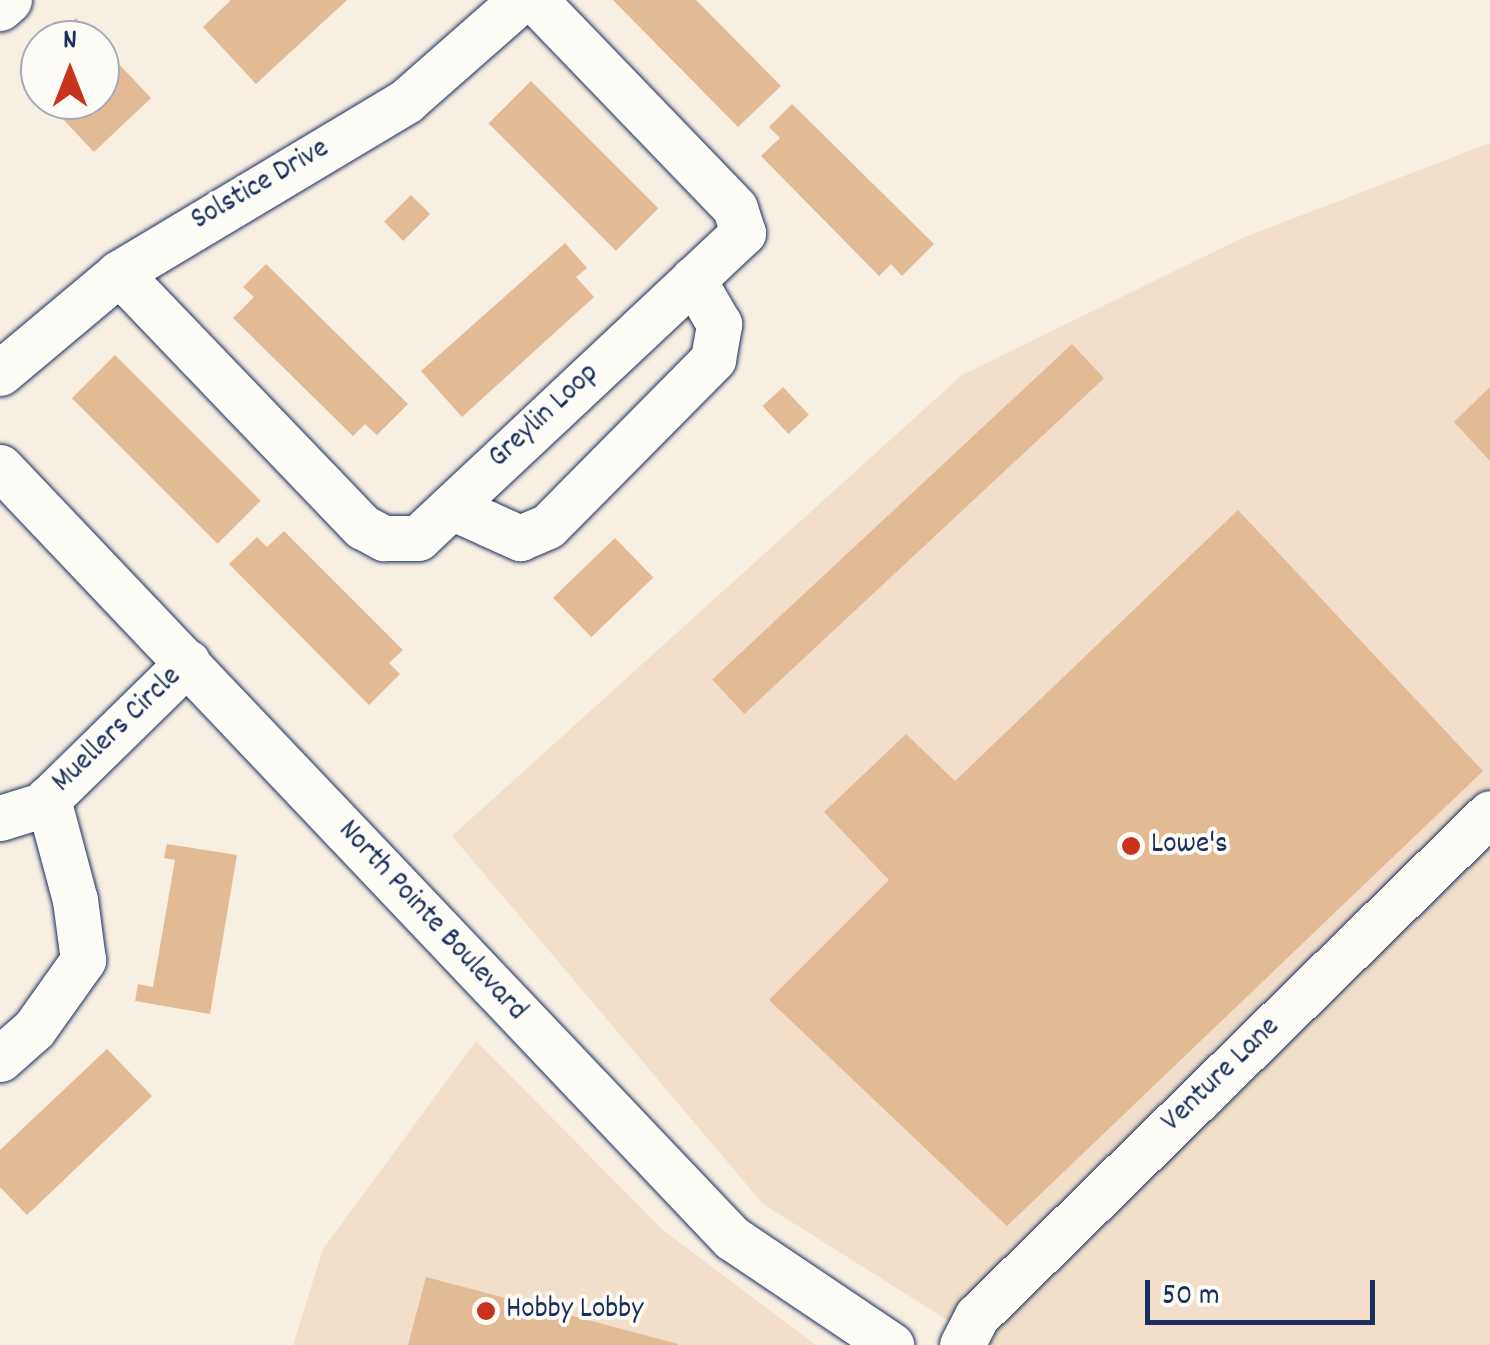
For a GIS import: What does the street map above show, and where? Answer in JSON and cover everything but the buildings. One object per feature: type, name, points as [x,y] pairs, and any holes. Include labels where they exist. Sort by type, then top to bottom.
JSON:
[{"type":"street","points":[[0,8],[9,0]]},
{"type":"street","name":"Solstice Drive","points":[[0,372],[119,274],[406,102],[521,0]]},
{"type":"street","name":"Greylin Loop","points":[[119,274],[363,527],[384,538],[418,538],[743,233],[735,208],[536,0]]},
{"type":"street","points":[[451,507],[520,538],[548,526],[713,358],[718,324],[693,279]]},
{"type":"street","name":"North Pointe Boulevard","points":[[0,467],[732,1238],[890,1345]]},
{"type":"street","name":"Muellers Circle","points":[[0,818],[48,800],[188,662]]},
{"type":"street","name":"Muellers Circle","points":[[0,1059],[34,1029],[82,960],[75,900],[48,800]]},
{"type":"street","name":"Venture Lane","points":[[962,1345],[977,1316],[1490,814]]},
{"type":"shaded area","points":[[1490,143],[1490,1345],[987,1345],[763,1204],[452,836],[962,375],[1242,238]]},
{"type":"shaded area","points":[[476,1041],[663,1230],[816,1345],[293,1345],[323,1249]]},
{"type":"place","name":"Lowe's","points":[[1131,846]]},
{"type":"place","name":"Hobby Lobby","points":[[486,1311]]}]
